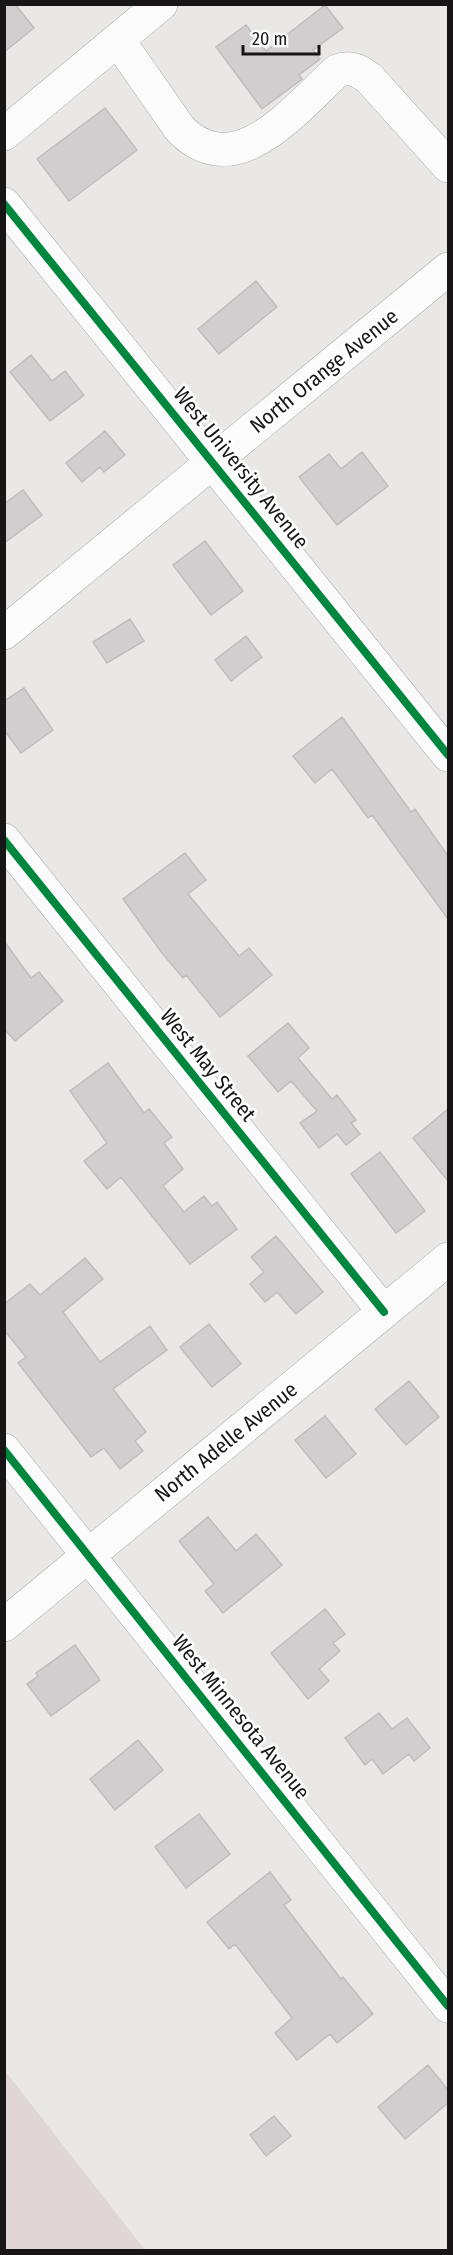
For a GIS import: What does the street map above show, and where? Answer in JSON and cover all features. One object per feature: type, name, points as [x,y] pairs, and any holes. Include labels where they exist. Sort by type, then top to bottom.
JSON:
[{"type":"street","points":[[4,134],[161,4]]},
{"type":"street","points":[[118,40],[180,129],[192,142],[212,150],[232,151],[254,142],[284,120],[337,71],[345,68],[357,70],[369,78],[448,166]]},
{"type":"street","name":"West University Avenue","points":[[4,204],[448,755]]},
{"type":"street","name":"North Orange Avenue","points":[[4,633],[448,270]]},
{"type":"street","name":"West May Street","points":[[4,840],[384,1312]]},
{"type":"street","name":"North Adelle Avenue","points":[[4,1625],[448,1259]]},
{"type":"street","name":"West Minnesota Avenue","points":[[4,1450],[448,2006]]},
{"type":"shaded area","points":[[5,2071],[145,2250],[5,2250]]},
{"type":"building","points":[[4,4],[15,4],[34,28],[4,52]]},
{"type":"building","points":[[325,5],[343,28],[313,50],[320,59],[299,75],[302,79],[262,109],[216,47],[246,25],[266,51]]},
{"type":"building","points":[[105,108],[137,150],[69,201],[37,159]]},
{"type":"building","points":[[256,281],[277,307],[219,354],[198,329]]},
{"type":"building","points":[[31,355],[52,381],[65,371],[84,395],[50,421],[10,372]]},
{"type":"building","points":[[105,431],[125,455],[104,472],[100,467],[82,482],[66,463]]},
{"type":"building","points":[[362,452],[388,486],[337,525],[299,477],[329,454],[341,469]]},
{"type":"building","points":[[23,490],[42,515],[4,543],[4,504]]},
{"type":"building","points":[[205,541],[243,591],[211,615],[173,565]]},
{"type":"building","points":[[130,619],[144,641],[107,663],[93,642]]},
{"type":"building","points":[[246,636],[262,657],[231,681],[215,660]]},
{"type":"building","points":[[24,688],[53,730],[21,753],[4,730],[4,701]]},
{"type":"building","points":[[342,717],[411,812],[415,809],[448,856],[448,919],[372,815],[368,818],[332,769],[315,783],[293,756]]},
{"type":"building","points":[[185,853],[206,880],[188,894],[239,956],[249,948],[272,975],[220,1017],[186,975],[183,978],[162,953],[123,899]]},
{"type":"building","points":[[4,941],[31,978],[39,972],[63,1001],[15,1041],[4,1029]]},
{"type":"building","points":[[288,1023],[309,1048],[298,1058],[332,1099],[337,1095],[356,1120],[351,1123],[360,1134],[346,1145],[337,1134],[319,1148],[300,1123],[317,1111],[291,1081],[278,1092],[248,1056]]},
{"type":"building","points":[[108,1063],[144,1113],[149,1109],[172,1137],[164,1143],[183,1169],[163,1186],[184,1212],[204,1196],[212,1206],[217,1202],[237,1229],[190,1264],[121,1177],[107,1189],[84,1161],[107,1143],[70,1091]]},
{"type":"building","points":[[448,1109],[448,1181],[413,1138]]},
{"type":"building","points":[[380,1152],[425,1211],[396,1233],[351,1174]]},
{"type":"building","points":[[276,1236],[323,1292],[296,1314],[277,1292],[265,1302],[250,1284],[264,1272],[251,1257]]},
{"type":"building","points":[[85,1258],[103,1279],[63,1312],[100,1362],[150,1326],[167,1350],[113,1389],[146,1432],[135,1441],[143,1451],[120,1469],[104,1448],[91,1457],[18,1363],[26,1357],[4,1330],[4,1304],[30,1284],[40,1295]]},
{"type":"building","points":[[209,1324],[241,1364],[212,1387],[180,1347]]},
{"type":"building","points":[[409,1381],[439,1417],[406,1445],[375,1409]]},
{"type":"building","points":[[325,1416],[356,1454],[326,1478],[295,1440]]},
{"type":"building","points":[[208,1517],[236,1551],[256,1534],[282,1565],[223,1613],[205,1591],[214,1584],[179,1541]]},
{"type":"building","points":[[325,1609],[345,1634],[333,1643],[340,1651],[319,1669],[329,1681],[308,1699],[271,1653]]},
{"type":"building","points":[[75,1645],[100,1680],[51,1716],[27,1684],[38,1676],[36,1673]]},
{"type":"building","points":[[379,1713],[392,1729],[407,1718],[430,1748],[414,1761],[409,1754],[383,1774],[372,1759],[365,1765],[345,1738]]},
{"type":"building","points":[[138,1740],[163,1770],[115,1810],[90,1779]]},
{"type":"building","points":[[199,1814],[230,1854],[186,1888],[155,1847]]},
{"type":"building","points":[[270,1872],[291,1900],[284,1905],[341,1979],[343,1977],[373,2014],[337,2043],[330,2034],[297,2060],[275,2033],[292,2018],[235,1944],[229,1949],[207,1922]]},
{"type":"building","points":[[428,2065],[448,2090],[448,2103],[405,2139],[378,2107]]},
{"type":"building","points":[[274,2116],[291,2136],[266,2156],[250,2135]]},
{"type":"cycle path","points":[[4,204],[448,755]]},
{"type":"cycle path","points":[[4,840],[384,1312]]},
{"type":"cycle path","points":[[4,1450],[448,2006]]}]
